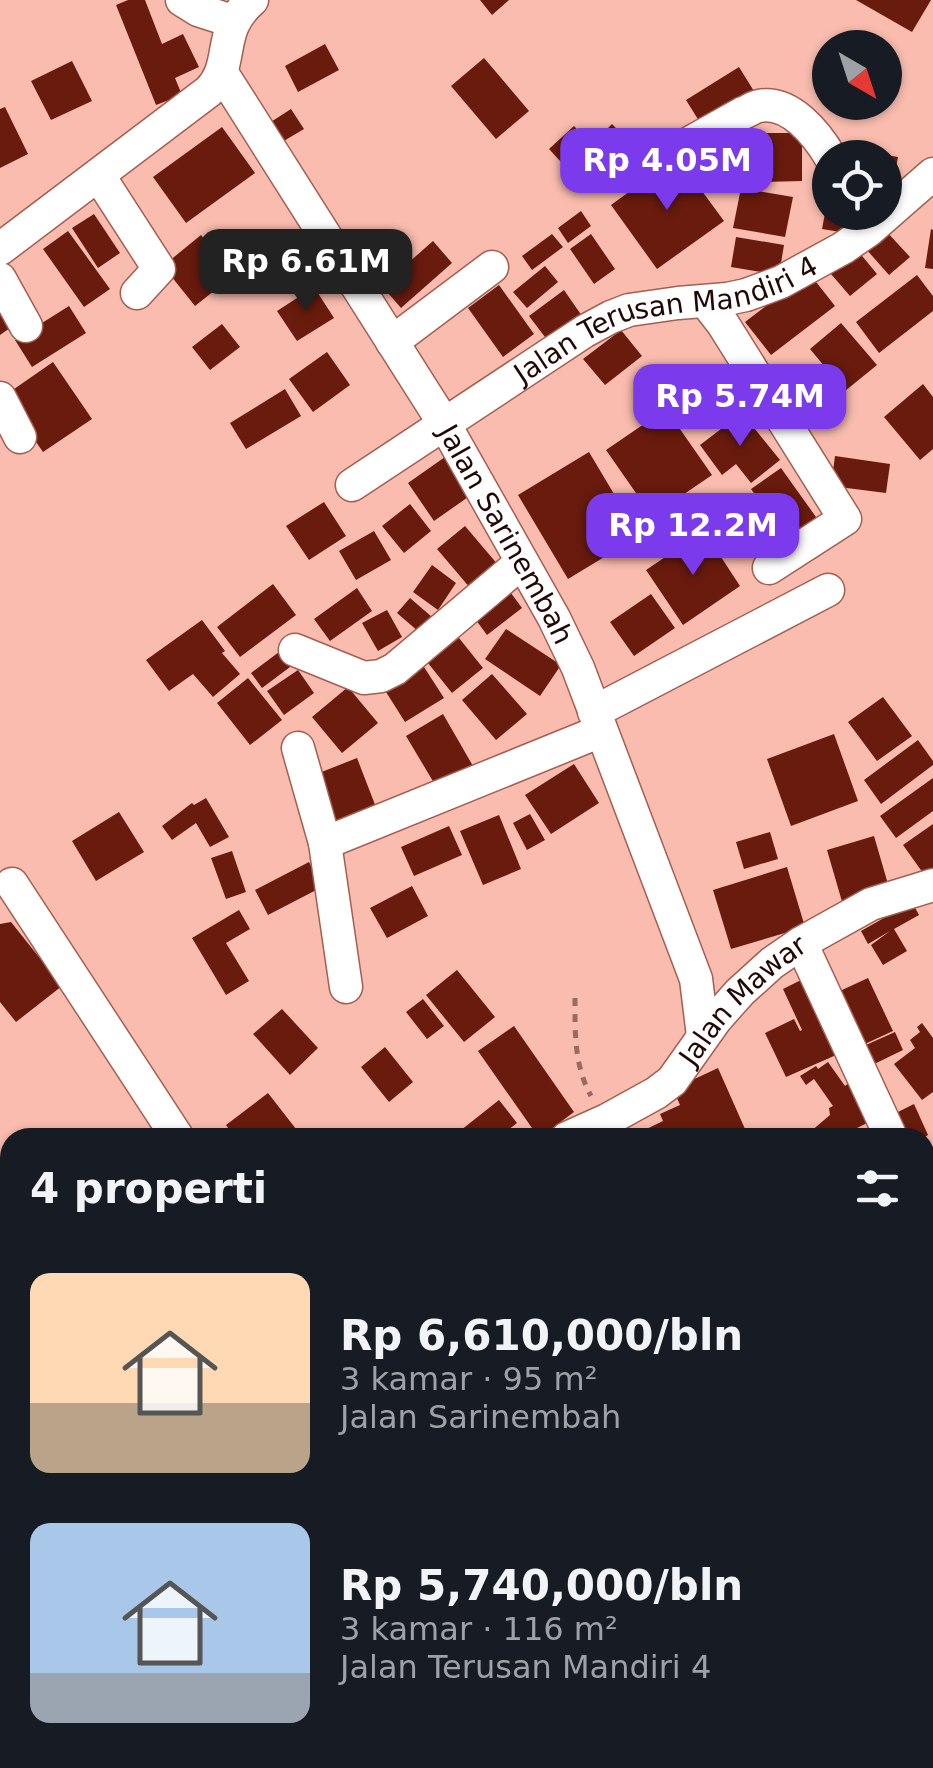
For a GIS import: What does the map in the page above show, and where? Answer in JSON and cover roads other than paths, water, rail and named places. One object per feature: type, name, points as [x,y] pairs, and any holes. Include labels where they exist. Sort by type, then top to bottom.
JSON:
[{"type":"street","points":[[0,249],[210,91],[222,74],[228,35],[242,11],[198,10],[182,0]]},
{"type":"street","name":"Jalan Sarinembah","points":[[222,74],[445,425],[554,618],[578,668],[696,978],[703,1036]]},
{"type":"street","points":[[636,173],[761,105],[787,110],[820,140]]},
{"type":"street","name":"Jalan Terusan Mandiri 4","points":[[902,195],[933,174]]},
{"type":"street","points":[[99,176],[158,269],[138,293]]},
{"type":"street","name":"Jalan Terusan Mandiri 4","points":[[352,485],[611,317],[647,306],[746,295],[781,282],[843,248],[858,230]]},
{"type":"street","points":[[392,342],[492,267]]},
{"type":"street","points":[[0,280],[26,326]]},
{"type":"street","points":[[706,302],[845,519],[770,568]]},
{"type":"street","points":[[0,398],[20,437]]},
{"type":"street","points":[[295,650],[364,678],[381,676],[521,563]]},
{"type":"street","points":[[325,843],[598,722],[828,590]]},
{"type":"street","points":[[298,748],[325,843],[346,988]]},
{"type":"street","points":[[12,884],[171,1128]]},
{"type":"street","name":"Jalan Mawar","points":[[612,1128],[672,1080],[740,992],[772,963],[872,904],[933,884]]},
{"type":"street","points":[[801,943],[887,1128]]}]
